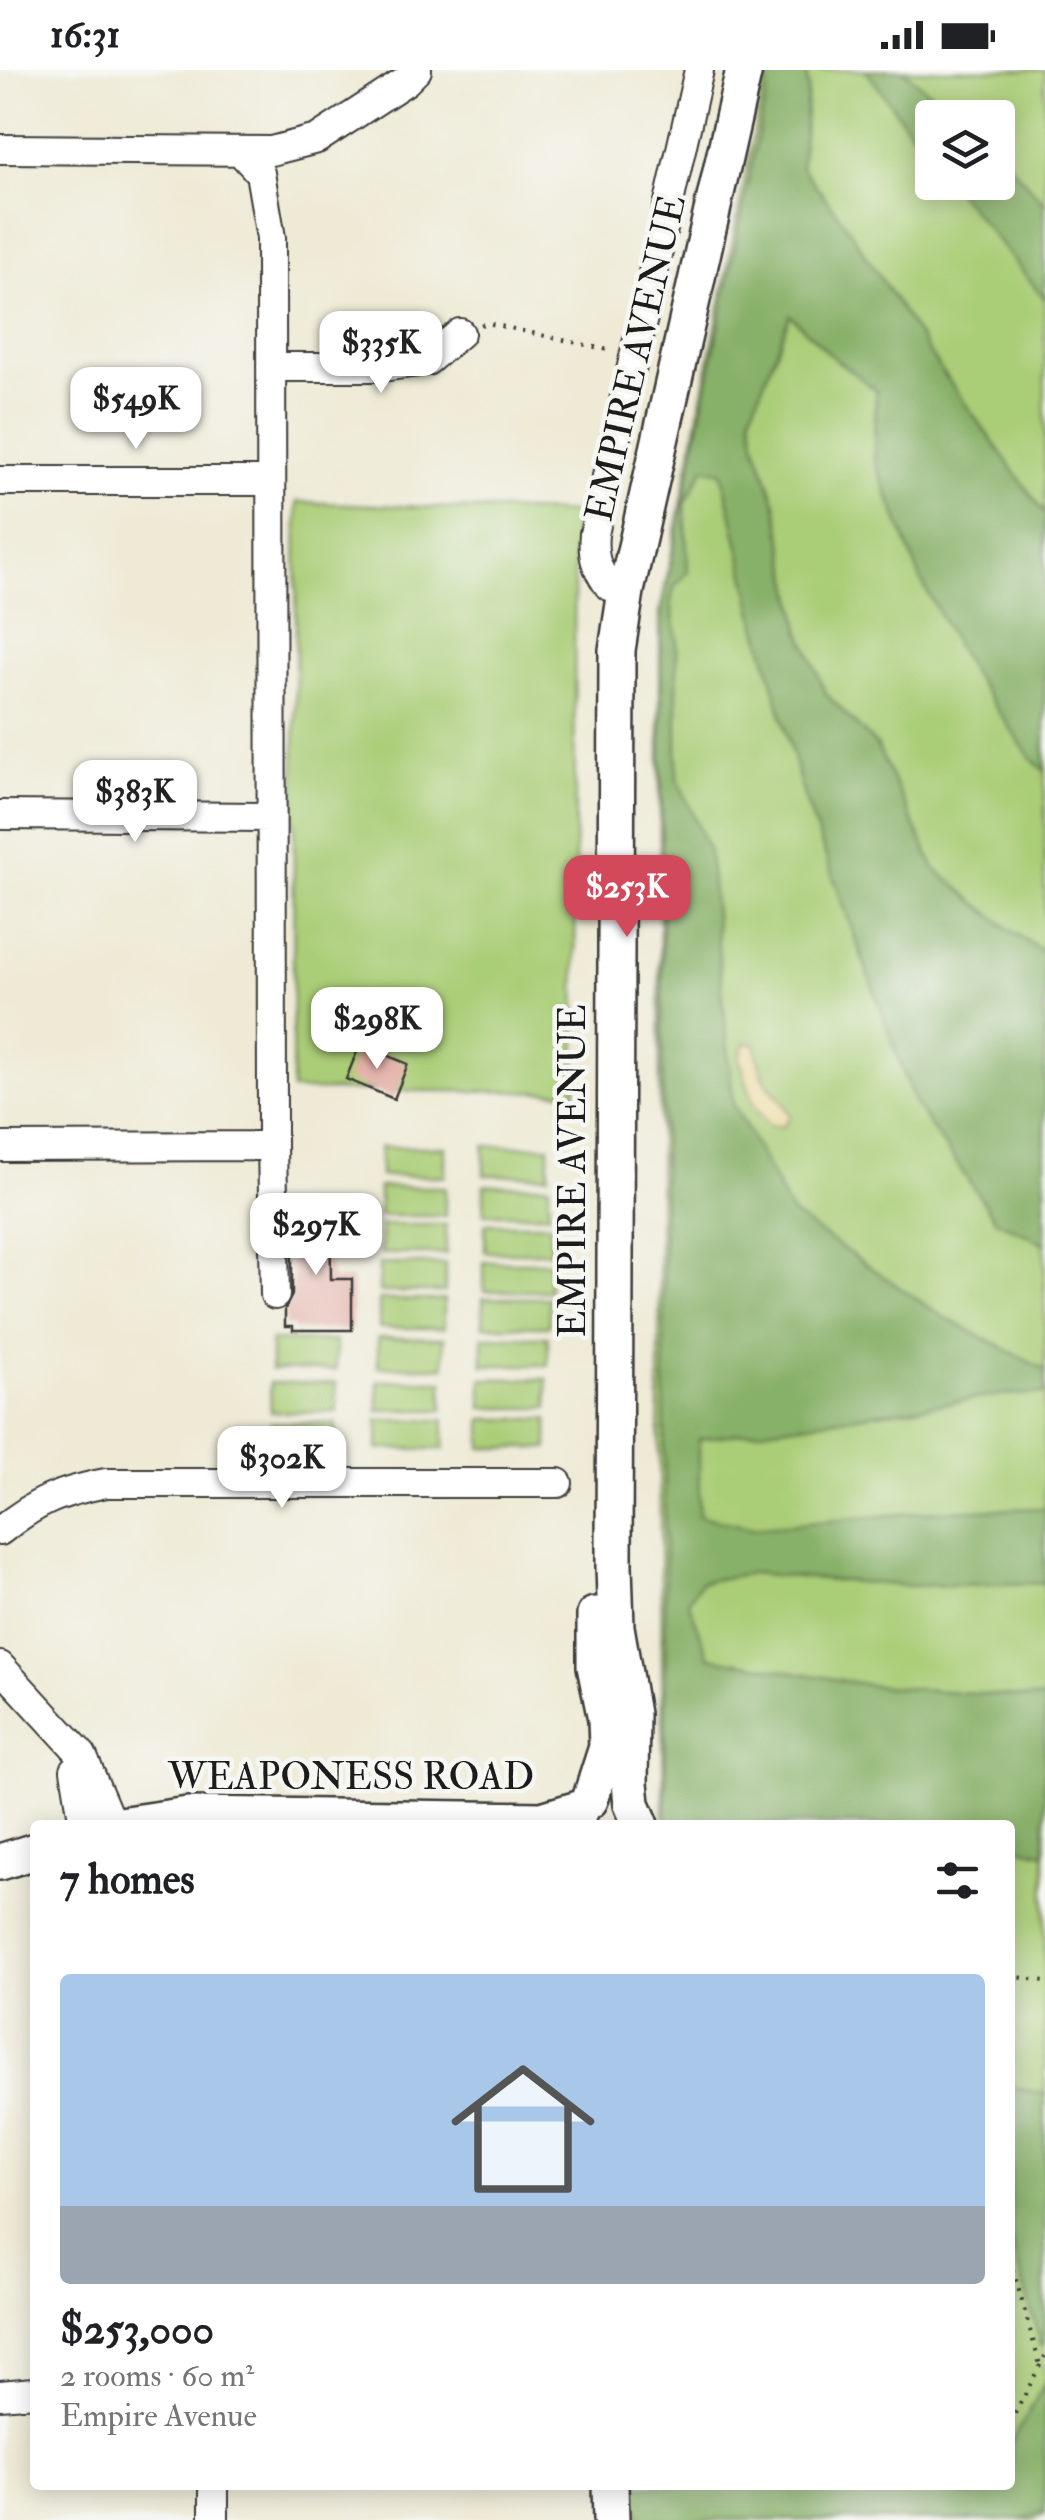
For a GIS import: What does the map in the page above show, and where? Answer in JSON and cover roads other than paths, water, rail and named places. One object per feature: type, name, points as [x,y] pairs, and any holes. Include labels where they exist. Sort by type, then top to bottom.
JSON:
[{"type":"main road","name":"EMPIRE AVENUE","points":[[582,1811],[607,1748],[606,1720],[595,1666],[594,712],[599,647],[725,70]]},
{"type":"main road","name":"EMPIRE AVENUE","points":[[636,1814],[628,1768],[632,1714],[616,1627],[614,1566],[617,650],[626,591],[744,70]]},
{"type":"main road","name":"EMPIRE AVENUE","points":[[582,1811],[611,1794],[636,1814]]},
{"type":"main road","name":"WEAPONESS ROAD","points":[[143,1820],[542,1820],[582,1811]]},
{"type":"main road","points":[[0,1862],[30,1852]]},
{"type":"main road","points":[[0,1881],[30,1872]]},
{"type":"main road","points":[[610,2490],[610,2520]]},
{"type":"street","points":[[0,149],[271,151],[317,139],[417,70]]},
{"type":"street","points":[[610,586],[597,569],[592,553],[594,534],[699,70]]},
{"type":"street","points":[[271,238],[277,224],[280,169],[291,147]]},
{"type":"street","points":[[240,151],[260,172],[271,238],[275,1295]]},
{"type":"street","points":[[271,367],[380,368],[427,361],[460,333]]},
{"type":"street","points":[[0,480],[271,481]]},
{"type":"street","points":[[0,815],[271,817]]},
{"type":"street","points":[[0,1147],[272,1146]]},
{"type":"street","points":[[0,1531],[27,1509],[60,1492],[106,1483],[558,1483]]},
{"type":"street","points":[[3,1680],[82,1755],[113,1820]]},
{"type":"street","points":[[61,1736],[82,1794],[84,1820]]},
{"type":"street","points":[[0,2394],[30,2392]]},
{"type":"street","points":[[214,2490],[214,2520]]}]
